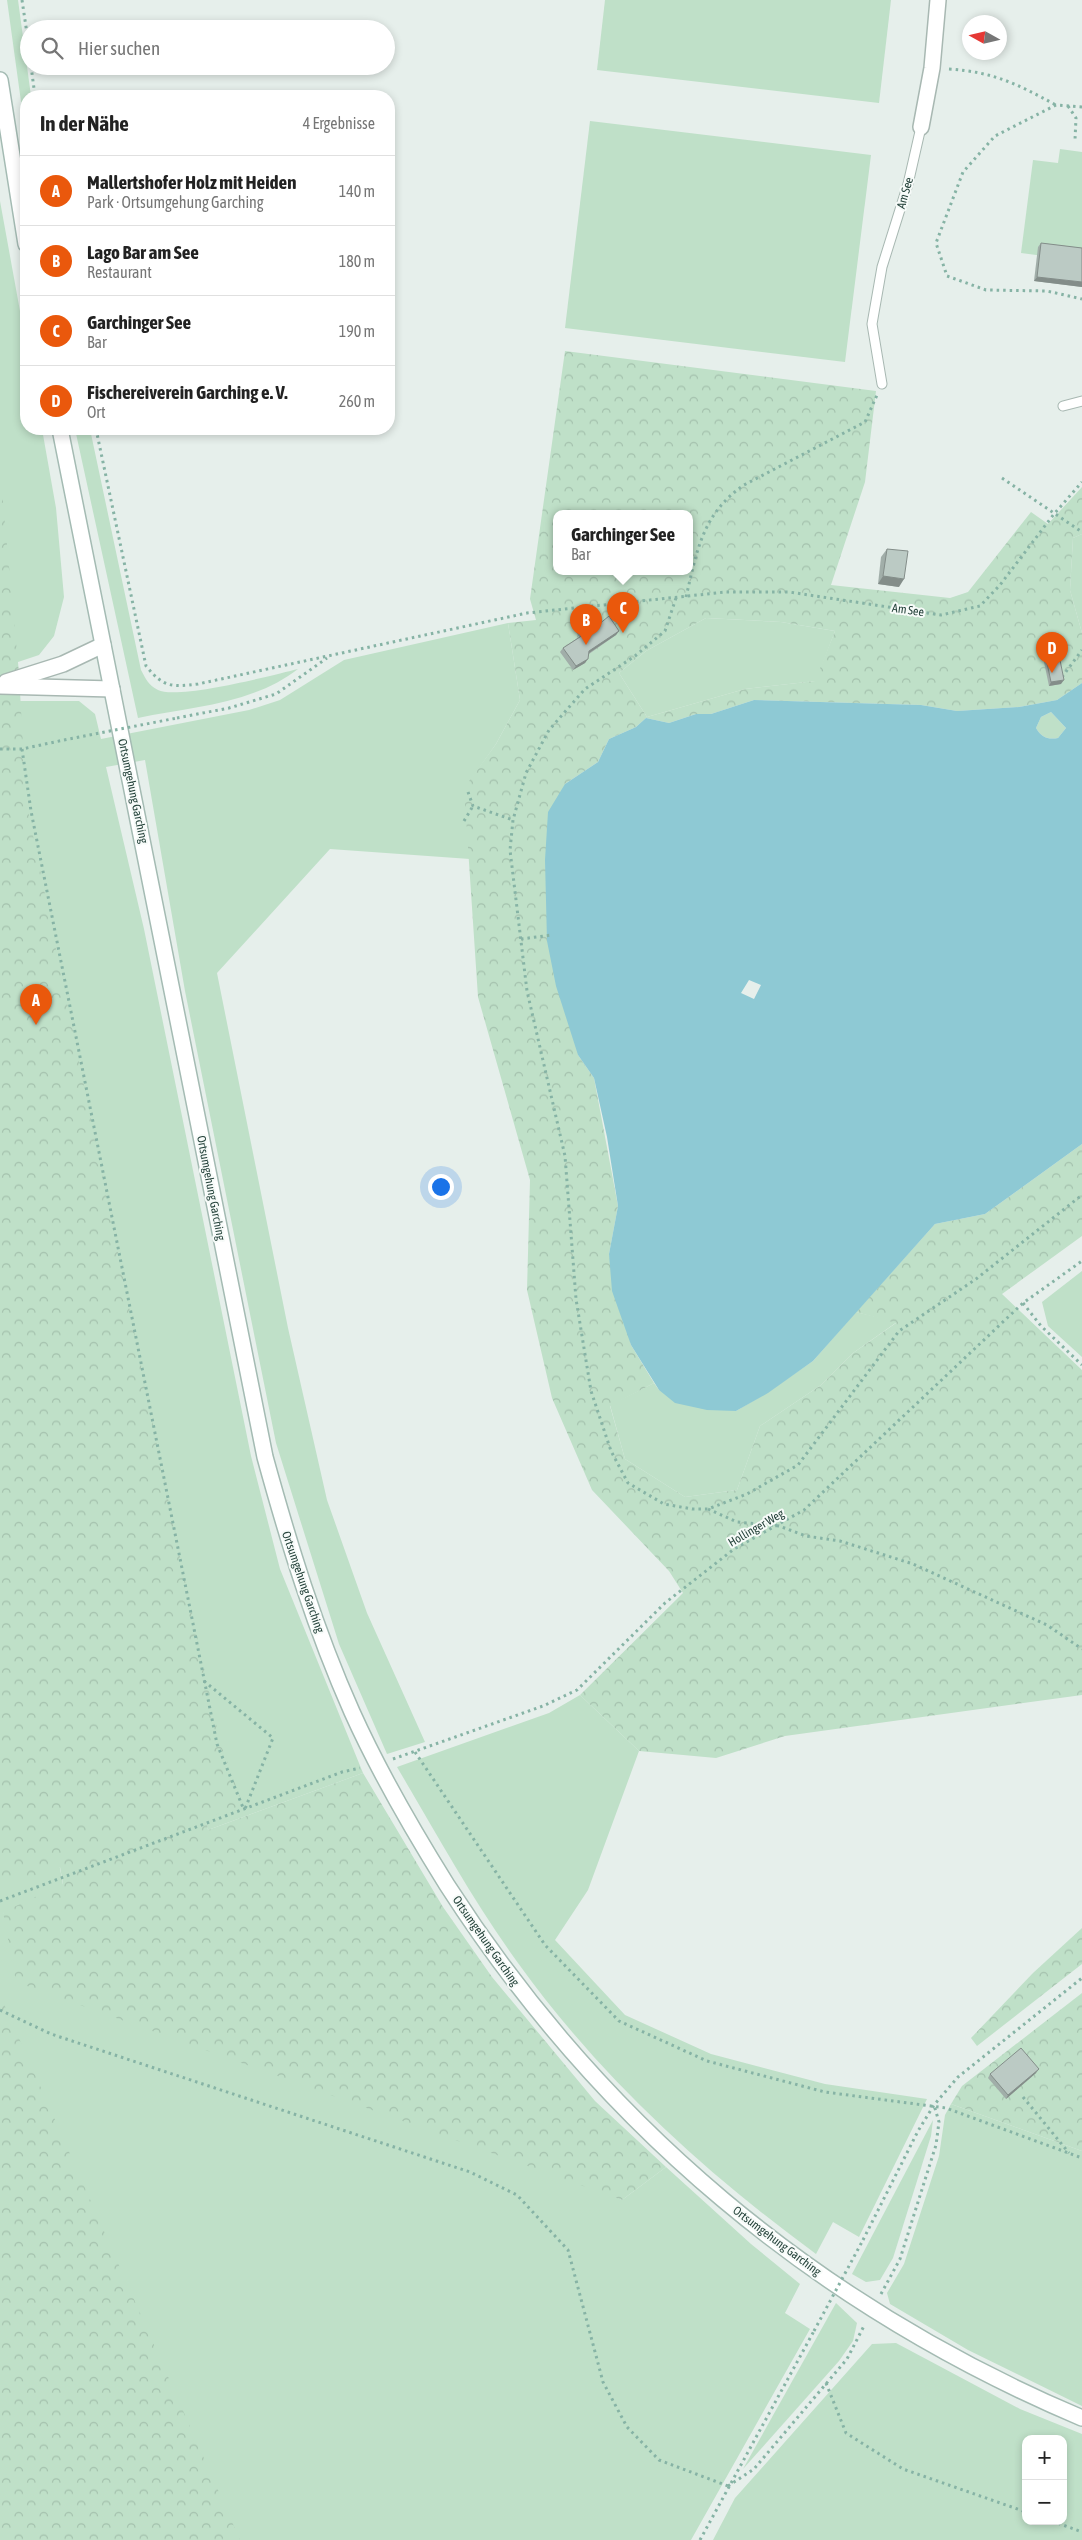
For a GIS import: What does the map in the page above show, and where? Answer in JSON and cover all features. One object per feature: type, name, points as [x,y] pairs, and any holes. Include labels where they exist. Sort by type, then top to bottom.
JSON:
[{"type":"main road","name":"Am See","points":[[921,127],[932,68],[938,0]]},
{"type":"main road","points":[[0,80],[20,206]]},
{"type":"main road","name":"Ortsumgehung Garching","points":[[61,435],[265,1457],[294,1561],[321,1636],[352,1711],[377,1764],[416,1836],[505,1971],[582,2065],[666,2151],[762,2233],[873,2309],[986,2373],[1082,2418]]},
{"type":"main road","points":[[0,685],[64,664],[103,645]]},
{"type":"main road","points":[[0,685],[112,689]]},
{"type":"lane","name":"Am See","points":[[882,384],[872,324],[882,267],[908,184],[921,127]]},
{"type":"lane","points":[[1063,406],[1082,401]]},
{"type":"path","points":[[22,0],[25,20]]},
{"type":"path","points":[[932,68],[973,71],[1014,82],[1056,105],[1082,107]]},
{"type":"path","points":[[32,75],[34,90]]},
{"type":"path","points":[[1056,105],[995,136],[964,172],[936,242],[947,276],[986,290],[1047,291],[1082,299]]},
{"type":"path","points":[[1068,106],[1076,118],[1075,140]]},
{"type":"path","points":[[693,569],[708,521],[724,501],[744,485],[865,422],[882,384]]},
{"type":"path","name":"Am See","points":[[97,435],[146,666],[158,681],[173,687],[198,684],[527,613],[726,592],[788,592],[941,615],[980,606],[1000,585],[1054,514],[1082,482]]},
{"type":"path","points":[[1002,478],[1082,532]]},
{"type":"path","points":[[686,596],[691,575]]},
{"type":"path","points":[[676,598],[665,631],[635,656],[585,689],[549,730],[526,773],[513,820],[510,850],[527,991],[565,1156],[576,1299],[588,1372],[611,1451],[628,1483],[664,1504],[692,1509],[708,1509],[747,1494],[798,1465],[899,1331],[976,1279],[1082,1195]]},
{"type":"path","points":[[1062,677],[1082,650]]},
{"type":"path","points":[[0,749],[22,749],[229,708],[276,694],[330,656]]},
{"type":"path","points":[[22,749],[33,820],[217,1744],[244,1810]]},
{"type":"path","points":[[468,792],[473,806]]},
{"type":"path","points":[[473,806],[513,820]]},
{"type":"path","points":[[464,821],[473,806]]},
{"type":"path","points":[[521,939],[552,935]]},
{"type":"path","name":"Hollinger Weg","points":[[0,1900],[342,1772],[377,1764],[415,1752],[543,1706],[576,1690],[666,1603],[734,1549],[779,1526],[804,1510],[1023,1303],[1082,1261]]},
{"type":"path","points":[[1023,1303],[1041,1326],[1082,1365]]},
{"type":"path","points":[[708,1509],[737,1522],[779,1526],[806,1536],[840,1541],[913,1564],[1048,1625],[1082,1649]]},
{"type":"path","points":[[204,1681],[273,1738],[244,1810]]},
{"type":"path","points":[[415,1752],[545,1945],[619,2021],[707,2061],[825,2092],[934,2105],[1082,2158]]},
{"type":"path","points":[[700,2540],[864,2240],[918,2131],[934,2105],[958,2077],[1082,1978]]},
{"type":"path","points":[[0,2010],[51,2034],[470,2172],[517,2195],[568,2250],[603,2382],[627,2427],[659,2460],[728,2486]]},
{"type":"path","points":[[1023,2097],[1070,2154]]},
{"type":"path","points":[[826,2383],[846,2433],[903,2469],[1022,2511]]},
{"type":"path","points":[[1063,2525],[1082,2532]]},
{"type":"green space","points":[[7,0],[18,0],[21,20],[20,75],[28,75],[30,90],[20,90],[20,94]]},
{"type":"green space","points":[[605,0],[891,0],[879,103],[597,70]]},
{"type":"green space","points":[[590,121],[871,155],[845,362],[565,328]]},
{"type":"green space","points":[[1060,149],[1082,152],[1082,261],[1021,253],[1033,160],[1058,163]]},
{"type":"green space","points":[[0,201],[20,311],[20,435],[43,435],[56,508],[64,597],[54,636],[39,655],[0,668]]},
{"type":"green space","points":[[565,351],[876,391],[865,482],[831,585],[950,598],[968,592],[1031,512],[1048,524],[1082,487],[1082,534],[1073,538],[1070,590],[1082,633],[1082,683],[1057,700],[1019,707],[957,711],[921,705],[754,700],[711,714],[696,714],[669,723],[646,718],[636,727],[609,739],[598,762],[565,784],[578,1055],[594,1078],[618,1206],[609,1254],[631,1345],[654,1383],[610,1406],[625,1459],[685,1497],[737,1490],[760,1426],[821,1385],[853,1353],[896,1323],[856,1312],[935,1224],[985,1214],[1082,1144],[1082,1236],[1002,1294],[1082,1370],[1082,1695],[785,1736],[716,1758],[639,1751],[580,1695],[683,1593],[669,1571],[592,1490],[552,1398],[527,1290],[530,1180],[478,997],[464,788],[496,744],[520,700],[508,623],[536,620],[530,599]],"holes":[[[706,618],[781,622],[835,631],[815,681],[745,689],[647,717],[619,673],[646,651]]]},
{"type":"green space","points":[[76,435],[91,435],[141,670],[150,684],[158,690],[185,692],[226,686],[298,669],[262,690],[242,697],[138,718]]},
{"type":"green space","points":[[0,470],[19,673],[26,801],[176,1538],[220,1742],[243,1805],[206,1818],[208,1830],[363,1773],[443,1907],[492,1977],[595,2101],[666,2167],[622,2200],[16,1982],[3,1912],[63,1884],[60,1867],[0,1887]]},
{"type":"green space","points":[[1082,534],[1082,633],[1070,590],[1073,538]]},
{"type":"green space","points":[[706,618],[781,622],[835,631],[816,681],[745,689],[647,717],[619,673],[646,651]]},
{"type":"green space","points":[[508,623],[520,700],[496,744],[465,788],[470,859],[330,849],[217,973],[288,1328],[327,1500],[367,1613],[425,1742],[387,1754],[339,1644],[276,1443],[185,991],[145,760],[106,767],[144,929],[251,1456],[280,1569],[363,1773],[208,1830],[3,807],[0,701],[79,701],[95,714],[101,739],[249,710],[280,700],[344,660]]},
{"type":"green space","points":[[1051,712],[1066,728],[1058,738],[1051,739],[1040,734],[1036,728],[1041,717]]},
{"type":"green space","points":[[1082,1271],[1082,1357],[1048,1326],[1042,1302]]},
{"type":"green space","points":[[856,1312],[897,1322],[853,1353],[821,1385],[760,1426],[737,1490],[685,1497],[625,1459],[610,1405],[654,1383],[659,1390],[736,1411],[813,1361]]},
{"type":"green space","points":[[0,1691],[31,1706],[63,1885],[3,1913],[622,2200],[666,2167],[751,2244],[800,2284],[785,2313],[810,2329],[691,2540],[0,2540]]},
{"type":"green space","points":[[580,1695],[639,1751],[588,1890],[555,1940],[625,2015],[711,2054],[825,2084],[927,2099],[859,2237],[833,2222],[816,2254],[733,2190],[655,2120],[583,2045],[518,1963],[455,1866],[397,1767],[549,1713]]},
{"type":"green space","points":[[1082,1928],[1082,1964],[977,2046],[971,2038],[1033,1973]]},
{"type":"green space","points":[[1082,1993],[1082,2151],[951,2104],[962,2086]]},
{"type":"green space","points":[[0,1995],[240,2540],[0,2540]]},
{"type":"green space","points":[[951,2104],[1082,2151],[1082,2406],[968,2350],[890,2304],[887,2293],[904,2264],[939,2156],[945,2115]]},
{"type":"green space","points":[[933,2120],[931,2136],[893,2258],[880,2280],[866,2282],[852,2274]]},
{"type":"green space","points":[[836,2303],[857,2323],[853,2341],[839,2361],[743,2469]]},
{"type":"green space","points":[[896,2343],[1020,2409],[1082,2434],[1082,2540],[713,2540],[735,2498],[872,2344]]},
{"type":"water","points":[[1082,683],[1082,1144],[985,1214],[935,1224],[813,1361],[768,1393],[736,1411],[707,1410],[675,1403],[659,1390],[631,1345],[612,1291],[609,1254],[618,1206],[607,1137],[594,1078],[578,1055],[556,986],[547,941],[545,860],[548,812],[565,784],[598,762],[609,739],[636,727],[646,718],[669,723],[696,714],[711,714],[754,700],[921,705],[957,711],[1019,707],[1057,700]],"holes":[[[1051,712],[1066,728],[1058,738],[1051,739],[1040,734],[1036,728],[1041,717]],[[749,980],[761,985],[754,999],[741,993]]]},
{"type":"building","points":[[1041,243],[1082,248],[1082,282],[1037,277]]},
{"type":"building","points":[[887,549],[908,551],[904,579],[883,576]]},
{"type":"building","points":[[592,616],[598,625],[609,616],[619,631],[589,651],[588,659],[576,666],[563,648],[583,635],[578,626]]},
{"type":"building","points":[[1059,655],[1064,680],[1051,682],[1046,658]]},
{"type":"building","points":[[1021,2048],[1039,2069],[1008,2095],[990,2074]]},
{"type":"place","name":"Garchinger See","points":[[623,633]]},
{"type":"place","name":"Lago Bar am See","points":[[586,645]]},
{"type":"place","name":"Fischereiverein Garching e. V.","points":[[1052,673]]},
{"type":"place","name":"Mallertshofer Holz mit Heiden","points":[[36,1025]]}]
